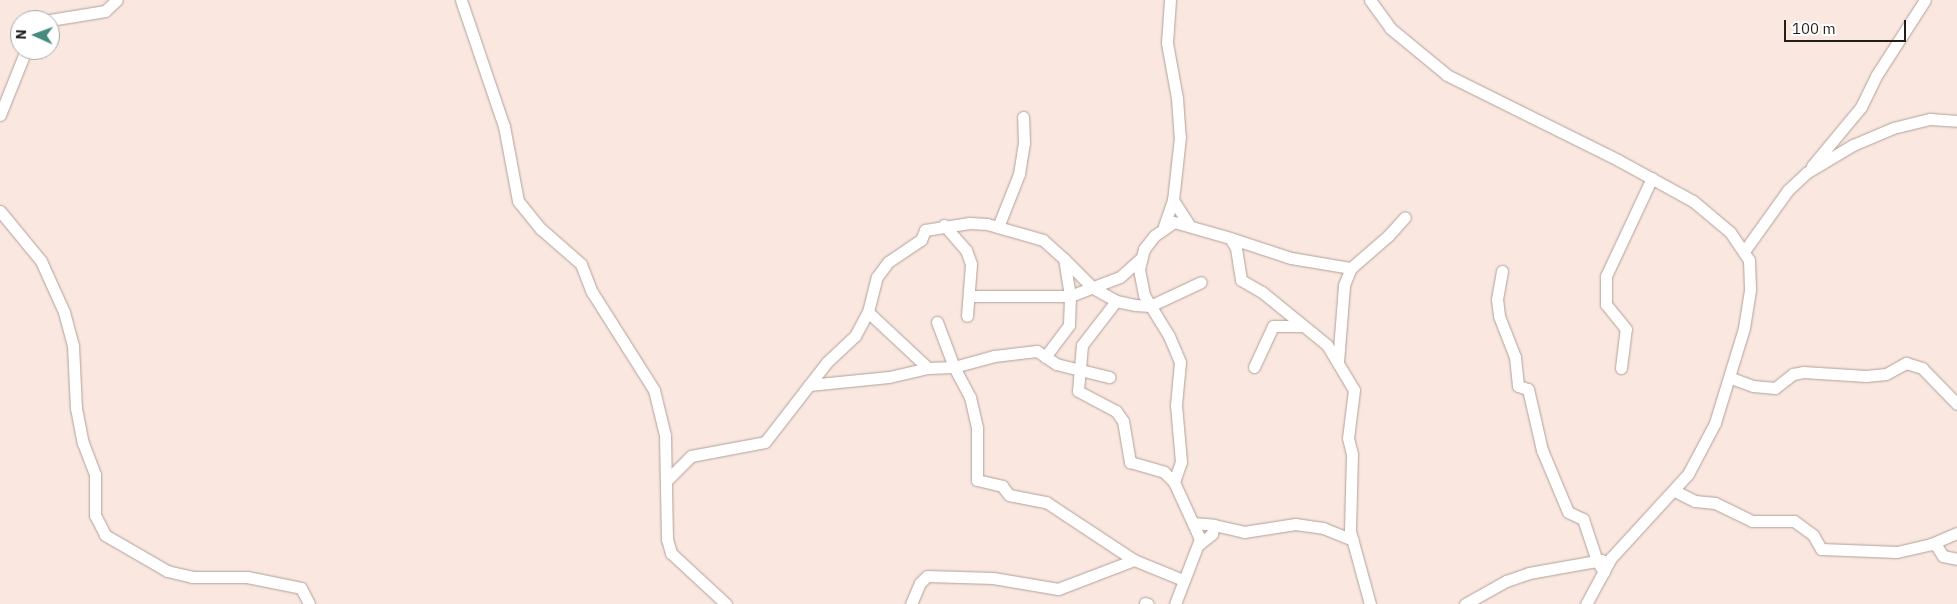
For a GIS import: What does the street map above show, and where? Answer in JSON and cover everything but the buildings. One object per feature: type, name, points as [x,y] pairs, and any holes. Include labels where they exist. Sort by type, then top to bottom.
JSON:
[{"type":"street","points":[[60,18],[105,11],[117,0]]},
{"type":"street","points":[[461,0],[504,126],[518,200],[541,229],[580,264],[592,292],[654,390],[666,435],[667,539],[671,553],[726,604]]},
{"type":"street","points":[[971,296],[1070,296],[1094,288],[1120,277],[1143,256],[1164,226],[1173,200],[1180,136],[1177,98],[1167,43],[1170,0]]},
{"type":"street","points":[[1370,0],[1390,28],[1448,75],[1652,178],[1693,201],[1730,232],[1745,250],[1749,260],[1748,307],[1731,378],[1715,423],[1688,474],[1674,492],[1611,558],[1586,604]]},
{"type":"street","points":[[1745,250],[1788,190],[1806,173],[1860,107],[1876,76],[1925,0]]},
{"type":"street","points":[[0,115],[22,60]]},
{"type":"street","points":[[998,227],[1019,174],[1024,143],[1022,117]]},
{"type":"street","points":[[1806,173],[1853,145],[1893,128],[1930,119],[1957,120]]},
{"type":"street","points":[[1621,368],[1626,329],[1606,304],[1606,276],[1652,178]]},
{"type":"street","points":[[1173,200],[1189,225]]},
{"type":"street","points":[[0,210],[41,261],[64,312],[73,345],[76,408],[83,443],[95,475],[95,515],[105,535],[167,571],[192,577],[247,577],[301,588],[309,604]]},
{"type":"street","points":[[1338,362],[1344,285],[1351,268],[1388,236],[1405,217]]},
{"type":"street","points":[[1164,226],[1174,222],[1189,225],[1291,258],[1351,268]]},
{"type":"street","points":[[666,480],[691,456],[765,442],[827,362],[855,336],[868,312],[877,277],[888,262],[921,240],[925,230],[969,223],[998,227],[1043,240],[1094,288],[1116,301],[1150,306],[1201,282]]},
{"type":"street","points":[[944,226],[966,250],[971,264],[971,296],[967,316]]},
{"type":"street","points":[[1230,238],[1236,248],[1241,280],[1262,292],[1327,345],[1354,390],[1348,438],[1352,454],[1350,523],[1370,604]]},
{"type":"street","points":[[1143,256],[1139,269],[1150,306],[1169,336],[1180,362],[1176,405],[1181,462],[1174,482]]},
{"type":"street","points":[[1045,357],[1069,324],[1070,296],[1064,259]]},
{"type":"street","points":[[1502,271],[1497,299],[1499,316],[1514,357],[1518,386],[1528,389],[1542,450],[1568,512],[1582,519],[1597,561],[1604,572]]},
{"type":"street","points":[[1116,301],[1082,345],[1078,372],[1078,391],[1116,411],[1123,421],[1130,462],[1164,472],[1174,482],[1194,523],[1199,544]]},
{"type":"street","points":[[868,312],[928,368]]},
{"type":"street","points":[[937,322],[954,366],[970,397],[977,428],[977,480],[1002,486],[1010,495],[1046,502],[1134,560],[1183,580]]},
{"type":"street","points":[[1254,367],[1273,326],[1302,326]]},
{"type":"street","points":[[809,385],[889,377],[928,368],[954,366],[994,356],[1037,351],[1045,357],[1078,372],[1109,377]]},
{"type":"street","points":[[1731,378],[1753,386],[1775,388],[1793,374],[1803,372],[1866,376],[1886,374],[1906,363],[1922,368],[1957,404]]},
{"type":"street","points":[[1674,492],[1695,501],[1715,503],[1752,521],[1794,521],[1813,535],[1821,549],[1897,552],[1931,544],[1957,533]]},
{"type":"street","points":[[1194,523],[1244,532],[1295,524],[1331,530],[1353,540]]},
{"type":"street","points":[[1175,604],[1199,544],[1212,534],[1214,526]]},
{"type":"street","points":[[1931,544],[1936,545],[1942,556],[1957,559]]},
{"type":"street","points":[[1466,604],[1506,581],[1529,573],[1611,558]]},
{"type":"street","points":[[911,604],[920,583],[927,576],[993,578],[1058,589],[1134,560]]}]
